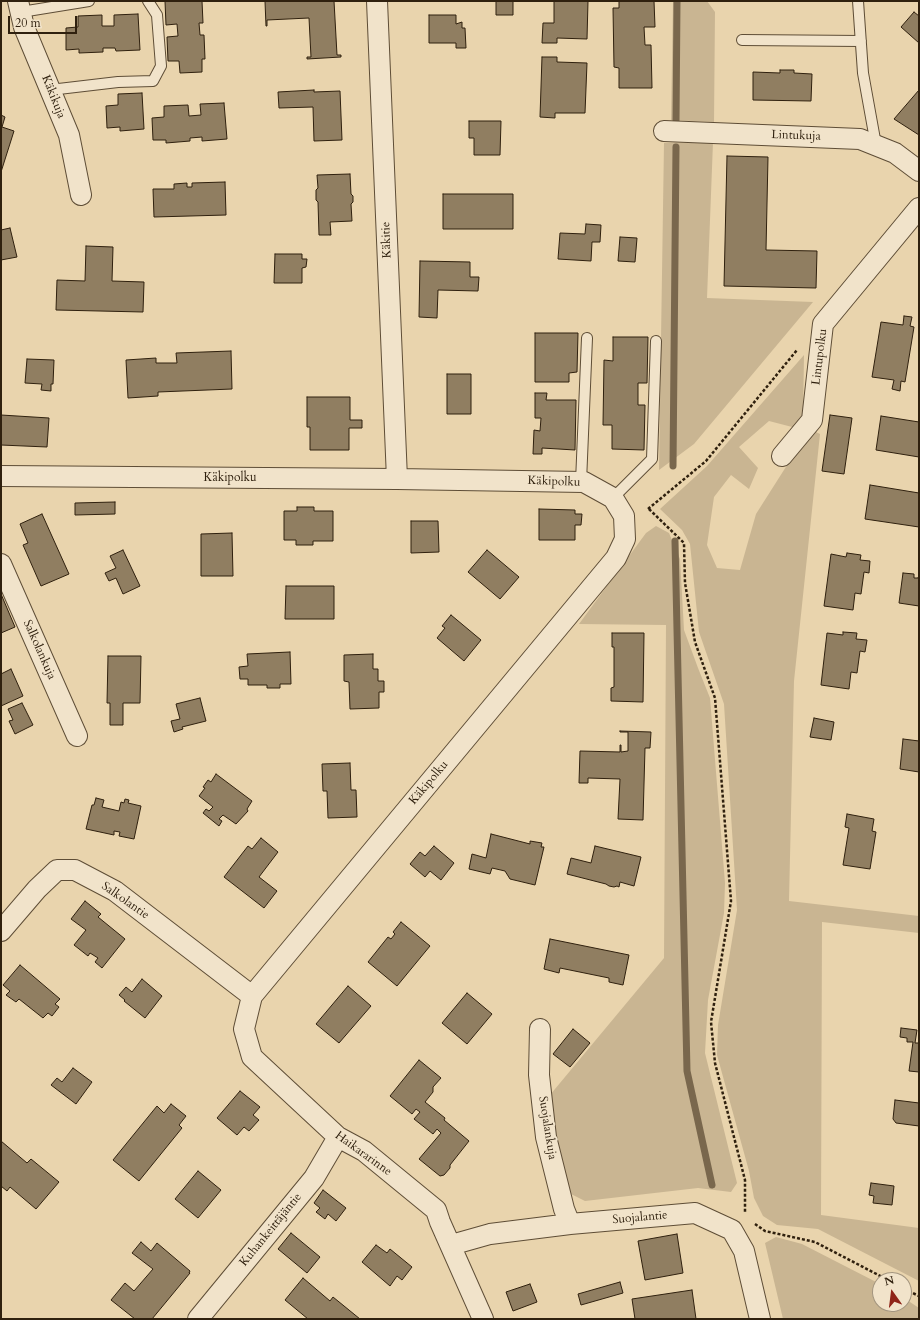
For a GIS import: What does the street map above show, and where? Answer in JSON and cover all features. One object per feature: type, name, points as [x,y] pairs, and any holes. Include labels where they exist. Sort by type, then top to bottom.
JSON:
[{"type":"street","name":"Käkitie","points":[[377,1],[397,479]]},
{"type":"street","name":"Käkikuja","points":[[19,7],[24,27],[69,135],[82,195]]},
{"type":"street","name":"Lintukuja","points":[[664,131],[860,139],[895,153],[919,171]]},
{"type":"street","name":"Lintupolku","points":[[782,456],[812,420],[823,324],[919,208]]},
{"type":"street","name":"Käkipolku","points":[[1,476],[582,482],[613,498],[624,516],[625,539],[616,558],[252,996]]},
{"type":"street","name":"Salkolankuja","points":[[1,564],[77,736]]},
{"type":"street","name":"Salkolantie","points":[[1,931],[37,888],[57,870],[75,870],[115,891],[252,996]]},
{"type":"street","name":"Haikararinne","points":[[252,996],[244,1029],[252,1057],[338,1137],[364,1151],[436,1210],[482,1319]]},
{"type":"street","name":"Suojalankuja","points":[[540,1029],[539,1076],[546,1137],[564,1209],[570,1224]]},
{"type":"street","name":"Kuhankeittäjäntie","points":[[198,1319],[314,1178],[338,1137]]},
{"type":"street","name":"Suojalantie","points":[[451,1245],[490,1234],[570,1224],[695,1213],[738,1224]]},
{"type":"street","points":[[738,1224],[760,1319]]},
{"type":"lane","points":[[19,7],[89,1]]},
{"type":"lane","points":[[50,90],[118,82],[153,81],[161,66],[157,15],[148,1]]},
{"type":"lane","points":[[858,1],[864,79],[876,145]]},
{"type":"lane","points":[[742,40],[861,41]]},
{"type":"lane","points":[[582,482],[587,338]]},
{"type":"lane","points":[[613,498],[652,460],[656,341]]},
{"type":"path","points":[[624,516],[649,508],[706,461],[806,339],[823,324]]},
{"type":"path","points":[[649,508],[684,543],[685,583],[694,642],[715,698],[731,901],[711,1022],[715,1063],[745,1180],[738,1224],[815,1242],[873,1272]]},
{"type":"shaded area","points":[[673,1],[707,1],[715,12],[714,122],[671,120]]},
{"type":"shaded area","points":[[713,142],[707,298],[813,302],[694,444],[659,470],[664,143]]},
{"type":"shaded area","points":[[804,355],[803,417],[796,428],[769,421],[739,447],[758,468],[749,489],[731,475],[714,497],[707,545],[717,568],[740,570],[756,514],[810,429],[820,434],[794,681],[789,901],[919,916],[919,933],[822,922],[821,1215],[919,1228],[919,1281],[912,1277],[912,1272],[902,1272],[818,1229],[777,1225],[763,1216],[754,1198],[749,1171],[717,1055],[718,1025],[737,910],[724,704],[699,632],[690,544],[682,530],[660,509],[707,466]]},
{"type":"shaded area","points":[[656,526],[669,533],[680,559],[684,630],[710,698],[725,883],[724,913],[708,1000],[705,1053],[737,1183],[731,1192],[698,1188],[585,1201],[569,1193],[554,1124],[550,1095],[664,958],[666,625],[579,624],[646,533]]},
{"type":"shaded area","points":[[776,1237],[802,1244],[872,1280],[872,1312],[912,1312],[912,1303],[919,1308],[919,1319],[783,1319],[765,1243]]},
{"type":"building","points":[[165,1],[202,1],[203,23],[199,23],[200,35],[204,35],[205,59],[202,59],[202,72],[180,73],[179,61],[168,61],[167,37],[178,36],[177,24],[166,25]]},
{"type":"building","points":[[265,1],[334,1],[337,55],[341,55],[341,57],[307,59],[307,57],[311,57],[309,18],[267,20],[266,26]]},
{"type":"building","points":[[496,1],[513,1],[513,15],[496,15]]},
{"type":"building","points":[[554,1],[588,1],[587,39],[557,38],[557,43],[542,43],[543,23],[554,23]]},
{"type":"building","points":[[619,1],[654,1],[655,27],[644,27],[645,45],[651,45],[652,88],[619,88],[619,68],[614,67],[613,8],[619,8]]},
{"type":"building","points":[[914,12],[919,16],[919,43],[901,27]]},
{"type":"building","points":[[138,14],[140,50],[116,51],[115,48],[103,48],[103,52],[79,53],[79,49],[66,50],[66,28],[78,27],[78,16],[102,15],[102,26],[114,26],[114,15]]},
{"type":"building","points":[[429,15],[456,15],[456,24],[462,22],[462,28],[465,28],[466,48],[456,48],[456,43],[429,43]]},
{"type":"building","points":[[542,57],[557,57],[557,62],[587,63],[585,113],[555,113],[555,118],[540,117]]},
{"type":"building","points":[[780,70],[794,70],[794,73],[812,74],[811,101],[753,100],[753,72],[780,73]]},
{"type":"building","points":[[314,90],[314,92],[340,91],[342,140],[314,141],[313,107],[279,108],[278,92]]},
{"type":"building","points":[[919,90],[919,135],[894,119]]},
{"type":"building","points":[[142,93],[144,129],[120,131],[120,127],[107,128],[106,106],[118,105],[118,94]]},
{"type":"building","points":[[224,103],[227,139],[202,141],[202,137],[190,138],[190,141],[166,143],[166,140],[153,140],[152,118],[164,117],[164,106],[188,105],[189,116],[201,115],[200,104]]},
{"type":"building","points":[[1,115],[5,117],[2,127],[14,131],[1,172]]},
{"type":"building","points":[[469,121],[501,121],[500,155],[474,155],[474,138],[469,138]]},
{"type":"building","points":[[727,156],[768,157],[766,250],[817,251],[816,288],[724,286]]},
{"type":"building","points":[[350,174],[351,194],[353,196],[353,202],[351,204],[352,221],[330,222],[331,235],[319,235],[318,202],[316,200],[316,190],[318,188],[317,175]]},
{"type":"building","points":[[225,182],[226,215],[154,217],[153,189],[174,189],[174,184],[187,183],[187,187],[192,187],[192,183]]},
{"type":"building","points":[[443,194],[513,194],[513,229],[443,229]]},
{"type":"building","points":[[586,224],[601,225],[600,242],[592,242],[591,261],[558,259],[560,233],[585,234]]},
{"type":"building","points":[[10,228],[17,257],[1,260],[1,230]]},
{"type":"building","points":[[620,237],[637,238],[635,262],[618,261]]},
{"type":"building","points":[[86,246],[113,247],[112,281],[144,282],[143,312],[56,310],[57,280],[85,281]]},
{"type":"building","points":[[275,254],[302,254],[302,259],[307,259],[306,267],[302,268],[302,283],[274,283]]},
{"type":"building","points":[[420,261],[470,262],[470,277],[479,277],[478,291],[438,290],[437,318],[419,317]]},
{"type":"building","points":[[904,316],[912,317],[910,326],[914,327],[905,382],[901,381],[900,391],[892,389],[894,380],[872,377],[881,322],[903,325]]},
{"type":"building","points":[[535,333],[578,333],[577,372],[569,373],[569,382],[535,382]]},
{"type":"building","points":[[613,337],[648,337],[647,383],[638,383],[638,405],[645,405],[644,450],[612,449],[612,425],[603,425],[604,360],[613,361]]},
{"type":"building","points":[[231,351],[232,389],[158,392],[158,396],[128,398],[126,360],[156,358],[156,363],[177,363],[176,353]]},
{"type":"building","points":[[27,359],[54,360],[53,384],[51,384],[51,391],[41,390],[42,384],[25,383]]},
{"type":"building","points":[[447,374],[471,374],[471,414],[447,414]]},
{"type":"building","points":[[535,393],[547,393],[546,400],[576,400],[575,450],[542,448],[542,454],[533,454],[534,430],[540,431],[541,418],[535,418]]},
{"type":"building","points":[[307,397],[350,397],[350,420],[362,420],[362,428],[349,428],[349,450],[310,450],[310,427],[307,427]]},
{"type":"building","points":[[1,415],[49,418],[47,447],[1,445]]},
{"type":"building","points":[[830,415],[852,418],[844,474],[822,471]]},
{"type":"building","points":[[881,416],[919,422],[919,457],[876,450]]},
{"type":"building","points":[[870,485],[919,493],[919,527],[865,519]]},
{"type":"building","points":[[115,502],[115,514],[75,515],[75,503]]},
{"type":"building","points":[[297,507],[314,507],[314,511],[333,511],[333,541],[313,541],[313,545],[296,545],[296,540],[284,540],[284,511],[297,511]]},
{"type":"building","points":[[539,509],[575,510],[575,514],[582,514],[581,525],[575,525],[575,540],[539,540]]},
{"type":"building","points":[[42,514],[69,574],[41,586],[23,545],[28,543],[20,524]]},
{"type":"building","points":[[411,521],[438,521],[439,552],[411,553]]},
{"type":"building","points":[[232,533],[233,576],[201,576],[201,534]]},
{"type":"building","points":[[123,550],[140,586],[123,594],[116,578],[109,581],[105,573],[116,568],[110,556]]},
{"type":"building","points":[[487,550],[519,577],[500,599],[468,572]]},
{"type":"building","points":[[847,553],[861,555],[860,560],[870,561],[869,573],[864,572],[861,594],[855,593],[853,610],[824,606],[831,554],[846,557]]},
{"type":"building","points":[[903,573],[914,574],[914,578],[918,578],[919,575],[919,606],[899,603]]},
{"type":"building","points":[[286,586],[334,586],[334,619],[285,619]]},
{"type":"building","points":[[1,594],[15,627],[1,633]]},
{"type":"building","points":[[451,615],[481,640],[464,661],[437,638],[445,628],[442,626]]},
{"type":"building","points":[[843,632],[857,633],[856,639],[867,640],[865,652],[860,651],[857,673],[851,672],[849,689],[821,685],[827,633],[843,635]]},
{"type":"building","points":[[612,633],[644,633],[643,702],[611,701],[611,688],[614,687],[614,647],[612,647]]},
{"type":"building","points":[[290,652],[291,684],[280,684],[280,688],[267,688],[267,685],[248,685],[248,679],[240,679],[239,667],[248,666],[247,654]]},
{"type":"building","points":[[373,654],[373,669],[378,669],[378,681],[384,681],[384,692],[379,692],[379,708],[350,709],[349,682],[344,681],[344,655]]},
{"type":"building","points":[[108,656],[141,656],[140,703],[123,703],[123,725],[110,725],[110,703],[107,703]]},
{"type":"building","points":[[11,669],[23,696],[1,706],[1,674]]},
{"type":"building","points":[[200,698],[206,721],[182,727],[183,729],[174,732],[171,721],[180,719],[176,704]]},
{"type":"building","points":[[22,703],[33,725],[15,734],[9,721],[13,720],[8,709]]},
{"type":"building","points":[[814,718],[834,722],[831,740],[810,737]]},
{"type":"building","points":[[620,731],[651,732],[650,748],[645,748],[643,820],[618,819],[620,779],[588,778],[588,783],[579,783],[580,751],[620,752],[621,745],[621,752],[628,751],[628,732]]},
{"type":"building","points":[[903,739],[919,741],[919,772],[900,769]]},
{"type":"building","points":[[350,763],[351,790],[356,790],[357,817],[328,818],[327,791],[323,791],[322,764]]},
{"type":"building","points":[[216,774],[252,801],[247,809],[248,811],[236,824],[223,815],[219,819],[222,821],[219,826],[203,813],[206,809],[209,811],[213,807],[199,796],[205,788],[203,787],[208,780],[211,782]]},
{"type":"building","points":[[96,798],[104,800],[102,807],[119,811],[121,802],[124,803],[125,799],[129,800],[128,803],[141,806],[134,839],[119,836],[120,832],[114,831],[114,835],[86,829],[92,805],[94,805]]},
{"type":"building","points":[[847,814],[874,819],[872,831],[876,832],[870,869],[843,865],[849,828],[845,827]]},
{"type":"building","points":[[491,834],[530,844],[530,841],[542,843],[541,847],[544,847],[535,885],[510,879],[505,871],[492,868],[490,874],[469,869],[472,854],[486,858]]},
{"type":"building","points":[[261,838],[278,852],[259,877],[277,891],[264,908],[224,877],[248,846],[252,849]]},
{"type":"building","points":[[434,846],[454,863],[441,880],[430,871],[425,877],[410,864],[420,852],[425,856]]},
{"type":"building","points":[[595,846],[641,857],[634,886],[620,882],[619,887],[614,887],[567,874],[571,858],[591,863]]},
{"type":"building","points":[[85,901],[101,914],[98,917],[125,939],[102,968],[95,962],[98,958],[90,953],[88,956],[74,945],[86,930],[71,919]]},
{"type":"building","points":[[401,922],[430,946],[397,986],[368,962],[388,937],[391,939],[395,934],[393,932]]},
{"type":"building","points":[[550,939],[629,955],[623,985],[609,982],[609,978],[560,968],[559,973],[544,969]]},
{"type":"building","points":[[20,965],[60,999],[55,1004],[59,1007],[52,1016],[48,1013],[43,1018],[19,999],[16,1002],[6,995],[10,991],[3,985]]},
{"type":"building","points":[[142,979],[162,996],[145,1018],[119,995],[126,987],[132,992]]},
{"type":"building","points":[[348,986],[371,1006],[339,1043],[316,1024]]},
{"type":"building","points":[[467,993],[492,1014],[467,1044],[442,1023]]},
{"type":"building","points":[[901,1028],[917,1030],[915,1043],[919,1043],[919,1072],[909,1071],[913,1042],[907,1042],[907,1038],[900,1037]]},
{"type":"building","points":[[573,1029],[590,1043],[570,1067],[553,1054]]},
{"type":"building","points":[[419,1060],[441,1078],[433,1087],[433,1092],[425,1102],[445,1118],[444,1120],[469,1141],[450,1165],[450,1168],[444,1175],[440,1176],[419,1159],[441,1133],[437,1129],[433,1134],[414,1119],[420,1112],[416,1109],[412,1114],[390,1096]]},
{"type":"building","points":[[73,1068],[92,1082],[76,1104],[51,1085],[57,1078],[62,1082]]},
{"type":"building","points":[[240,1091],[260,1107],[253,1115],[259,1120],[249,1131],[244,1127],[237,1135],[217,1118]]},
{"type":"building","points":[[895,1100],[919,1103],[919,1126],[896,1123],[893,1119]]},
{"type":"building","points":[[171,1104],[186,1116],[179,1125],[182,1128],[139,1181],[113,1160],[157,1106],[164,1113]]},
{"type":"building","points":[[1,1141],[27,1163],[31,1159],[59,1182],[36,1209],[10,1187],[7,1191],[1,1186]]},
{"type":"building","points":[[198,1171],[221,1190],[198,1218],[175,1199]]},
{"type":"building","points":[[871,1183],[894,1186],[892,1205],[873,1203],[874,1196],[869,1195]]},
{"type":"building","points":[[323,1190],[346,1208],[336,1221],[328,1214],[325,1219],[316,1212],[320,1208],[314,1203]]},
{"type":"building","points":[[291,1233],[320,1257],[307,1273],[278,1249]]},
{"type":"building","points":[[677,1234],[683,1273],[645,1280],[638,1241]]},
{"type":"building","points":[[141,1242],[151,1251],[157,1243],[190,1271],[190,1273],[152,1319],[135,1319],[111,1300],[125,1283],[134,1291],[153,1269],[132,1253]]},
{"type":"building","points":[[376,1245],[387,1253],[390,1249],[412,1267],[402,1280],[397,1276],[390,1286],[362,1262]]},
{"type":"building","points":[[303,1278],[330,1301],[333,1297],[360,1319],[308,1319],[285,1300]]},
{"type":"building","points":[[620,1282],[623,1293],[581,1305],[578,1294]]},
{"type":"building","points":[[530,1284],[537,1302],[513,1311],[506,1292]]},
{"type":"building","points":[[692,1290],[696,1319],[635,1319],[632,1299]]},
{"type":"waterway","points":[[676,121],[677,1]]},
{"type":"waterway","points":[[673,466],[676,147]]},
{"type":"waterway","points":[[675,541],[687,1071],[712,1185]]}]
